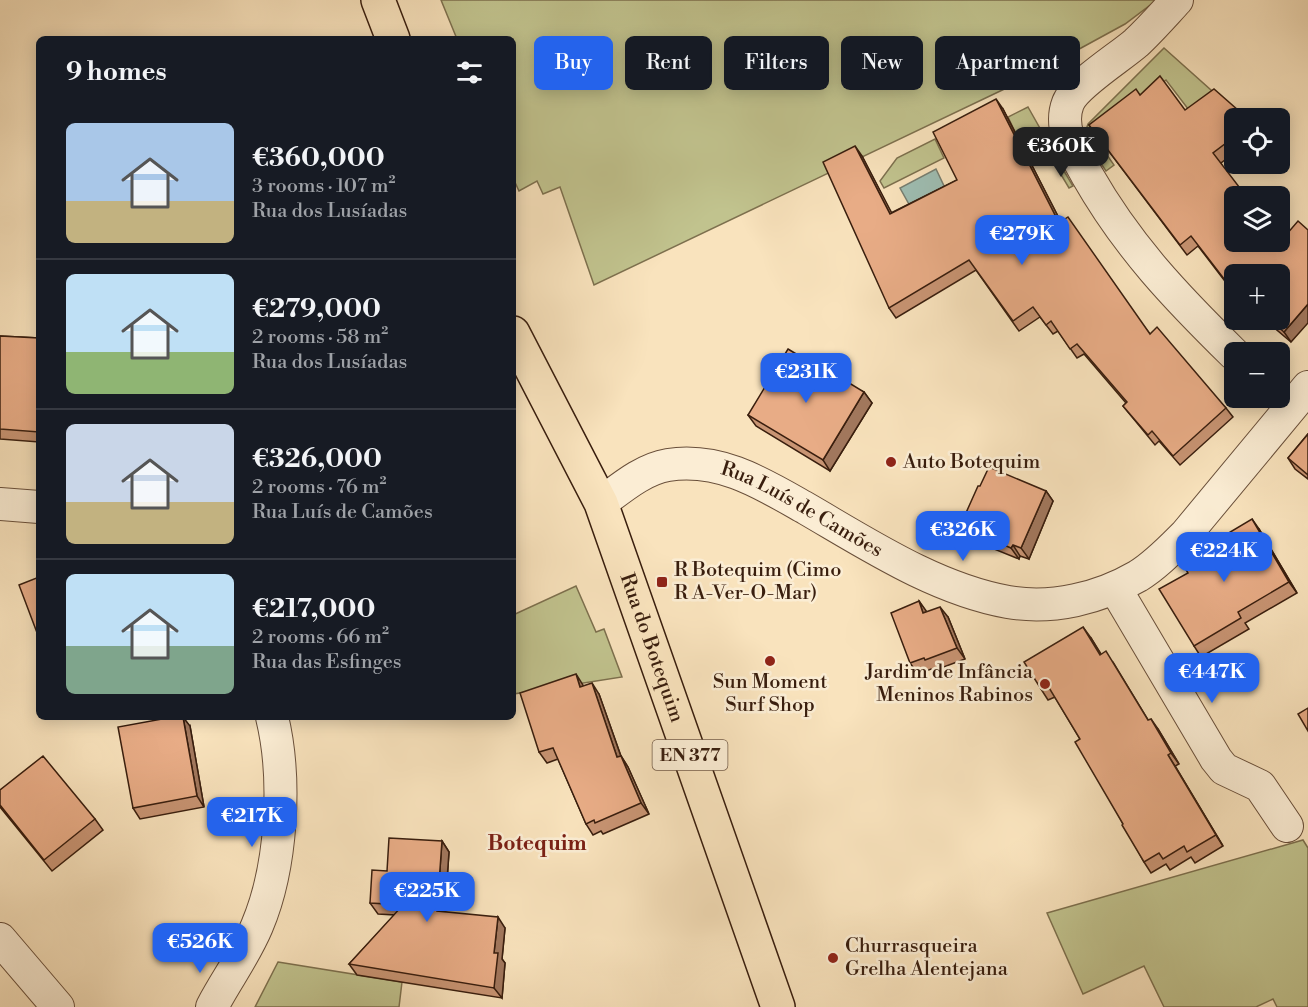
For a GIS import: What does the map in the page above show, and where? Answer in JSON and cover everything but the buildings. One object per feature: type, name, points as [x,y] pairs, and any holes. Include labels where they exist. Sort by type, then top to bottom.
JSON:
[{"type":"main road","points":[[378,0],[392,36]]},
{"type":"main road","name":"Rua do Botequim","points":[[516,339],[601,503],[778,1007]]},
{"type":"street","points":[[1178,0],[1137,42],[1082,86],[1068,102],[1065,121],[1068,140],[1100,197],[1138,252],[1183,304],[1224,344]]},
{"type":"street","name":"Rua Luís de Camões","points":[[601,503],[635,479],[665,465],[701,464],[729,469],[757,481],[882,552],[970,592],[1008,602],[1046,604],[1082,600],[1115,588],[1140,575],[1186,534],[1292,397]]},
{"type":"street","points":[[0,504],[36,507]]},
{"type":"street","points":[[1115,588],[1216,759],[1224,769],[1260,786],[1287,826]]},
{"type":"street","points":[[212,1007],[231,977],[257,926],[273,869],[280,829],[279,774],[272,720]]},
{"type":"street","points":[[0,939],[49,995],[68,1007]]},
{"type":"street","points":[[202,1007],[231,977]]},
{"type":"green space","points":[[441,0],[1157,0],[1125,24],[1080,49],[1080,36],[935,36],[935,90],[1002,90],[594,285],[560,187],[543,194],[537,181],[519,191],[516,184],[516,36],[456,36]]},
{"type":"green space","points":[[1164,48],[1221,99],[1195,118],[1166,80],[1093,135],[1114,165],[1106,171],[1088,142],[1086,130],[1088,124]]},
{"type":"green space","points":[[1028,107],[1046,139],[1024,150],[1008,117]]},
{"type":"green space","points":[[935,139],[944,158],[884,188],[880,181],[897,158]]},
{"type":"green space","points":[[1049,146],[1073,186],[1069,188],[1047,151],[1033,158],[1032,155]]},
{"type":"green space","points":[[576,586],[596,632],[604,629],[622,677],[516,694],[516,614]]},
{"type":"green space","points":[[1303,840],[1308,848],[1308,1007],[1277,1007],[1273,999],[1256,1007],[1164,1007],[1144,966],[1083,994],[1047,913]]},
{"type":"green space","points":[[278,962],[402,982],[399,1007],[255,1007]]},
{"type":"water","points":[[936,169],[945,188],[910,206],[900,188]]},
{"type":"place","name":"Auto Botequim","points":[[891,462]]},
{"type":"place","name":"R Botequim (Cimo R A-Ver-O-Mar)","points":[[662,582]]},
{"type":"place","name":"Sun Moment Surf Shop","points":[[770,661]]},
{"type":"place","name":"Jardim de Infância Meninos Rabinos","points":[[1045,684]]},
{"type":"place","name":"Churrasqueira Grelha Alentejana","points":[[833,958]]},
{"type":"district","name":"Botequim","points":[[537,844]]}]
